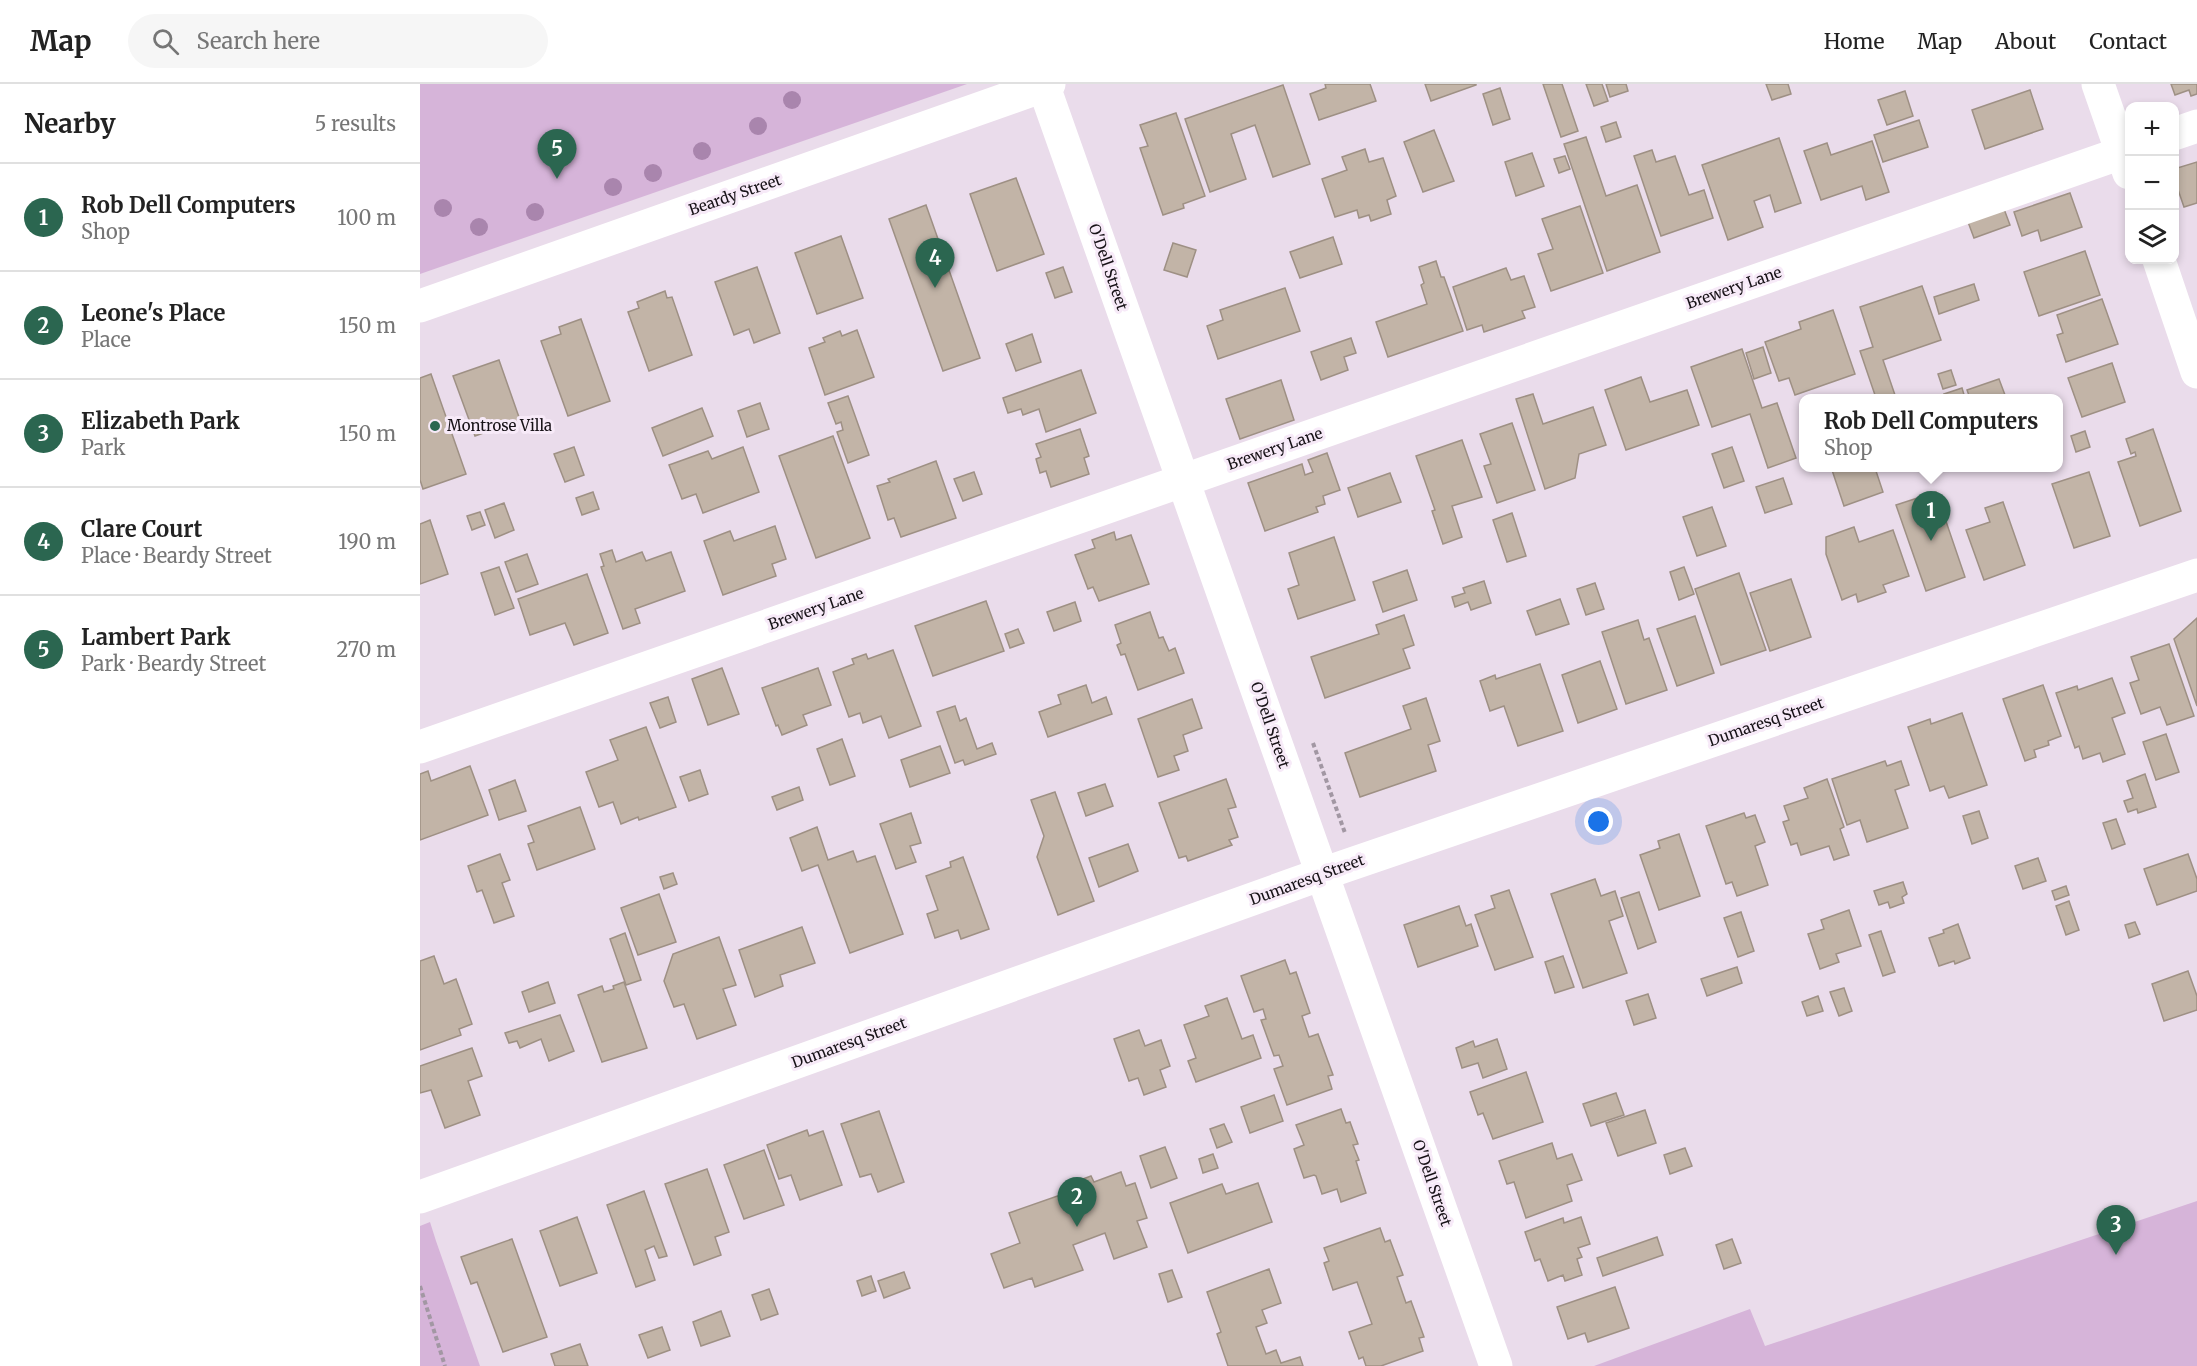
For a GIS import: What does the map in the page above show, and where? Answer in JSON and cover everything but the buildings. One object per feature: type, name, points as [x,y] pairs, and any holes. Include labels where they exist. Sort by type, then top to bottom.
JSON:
[{"type":"street","points":[[2098,84],[2126,156]]},
{"type":"street","name":"Beardy Street","points":[[420,306],[1046,85]]},
{"type":"street","name":"O'Dell Street","points":[[1046,85],[1496,1366]]},
{"type":"street","points":[[2179,133],[2197,126]]},
{"type":"street","name":"Brewery Lane","points":[[420,747],[1184,481],[2125,160]]},
{"type":"street","points":[[2160,264],[2197,372]]},
{"type":"street","name":"Dumaresq Street","points":[[420,1197],[1322,874],[2197,575]]},
{"type":"path","points":[[1313,743],[1345,834]]},
{"type":"path","points":[[420,1286],[445,1366]]},
{"type":"shaded area","points":[[420,84],[967,84],[420,274]]},
{"type":"shaded area","points":[[2197,1201],[2197,1366],[1594,1366],[1750,1309],[1765,1346]]},
{"type":"shaded area","points":[[430,1222],[480,1366],[420,1366],[420,1226]]},
{"type":"place","name":"Lambert Park","points":[[557,179]]},
{"type":"place","name":"Clare Court","points":[[935,288]]},
{"type":"place","name":"Montrose Villa","points":[[435,426]]},
{"type":"place","name":"Rob Dell Computers","points":[[1931,541]]},
{"type":"place","name":"Leone's Place","points":[[1077,1227]]},
{"type":"place","name":"Elizabeth Park","points":[[2116,1255]]}]
